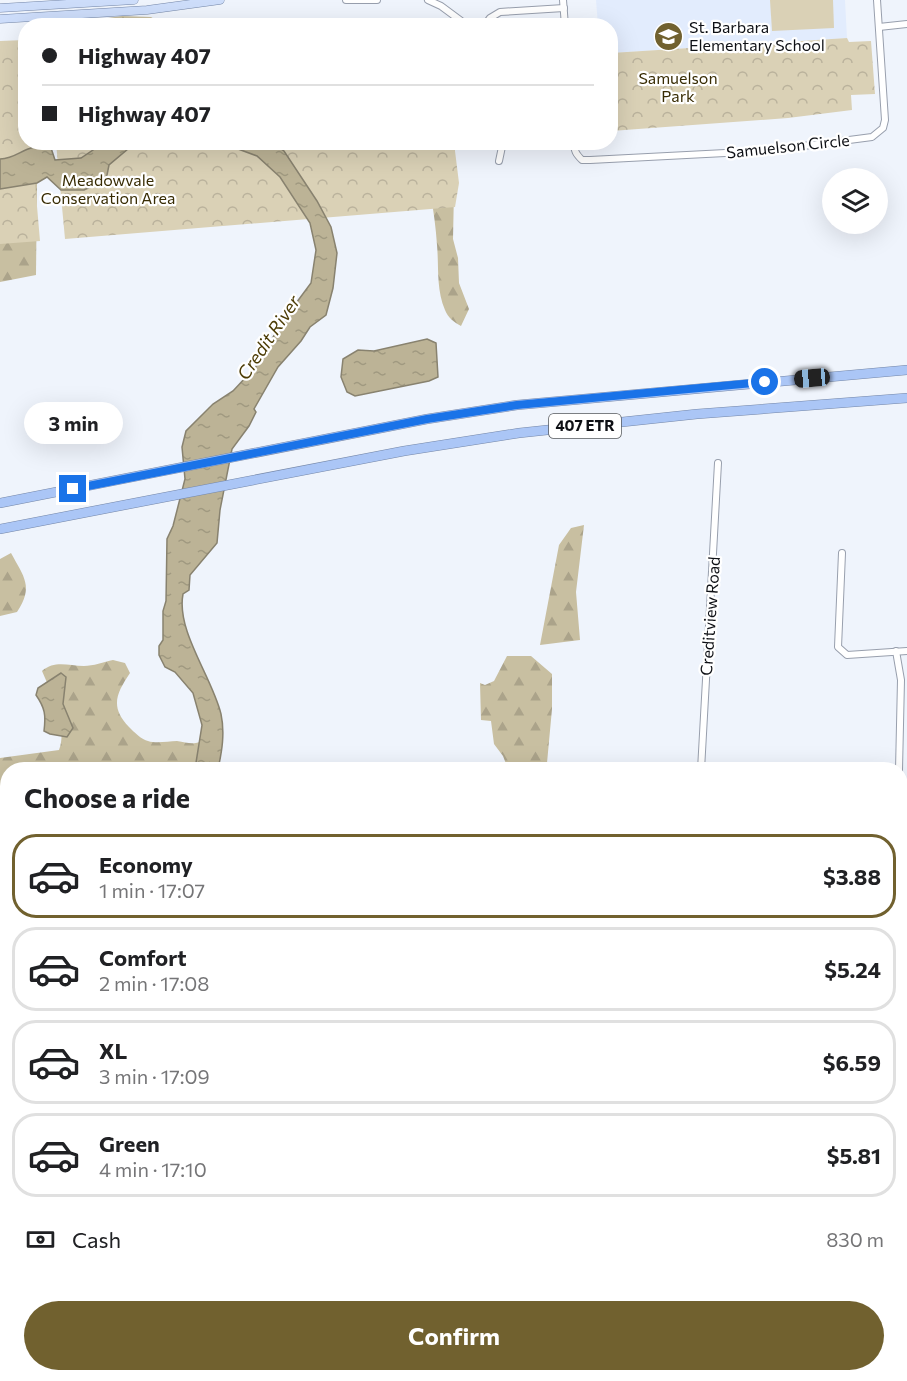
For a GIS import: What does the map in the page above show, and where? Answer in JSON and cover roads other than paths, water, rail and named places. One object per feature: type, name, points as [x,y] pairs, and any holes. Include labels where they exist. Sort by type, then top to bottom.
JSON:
[{"type":"highway","name":"407 ETR","points":[[0,503],[427,419],[517,405],[907,370]]},
{"type":"highway","name":"407 ETR","points":[[0,528],[404,451],[519,433],[697,414],[907,398]]},
{"type":"main road","points":[[0,8],[134,0]]},
{"type":"main road","points":[[0,19],[147,10],[220,0]]},
{"type":"street","points":[[346,0],[377,0]]},
{"type":"street","points":[[428,0],[457,18]]},
{"type":"street","name":"Samuelson Circle","points":[[574,150],[582,160],[590,160],[765,151],[872,137],[884,128],[885,120],[877,0]]},
{"type":"street","points":[[490,18],[500,12],[564,4]]},
{"type":"street","points":[[879,27],[907,24]]},
{"type":"street","points":[[498,161],[502,150]]},
{"type":"street","name":"Creditview Road","points":[[701,762],[718,463]]},
{"type":"street","points":[[842,553],[838,647],[847,655],[907,651]]},
{"type":"street","points":[[896,651],[901,680],[904,729],[900,762]]},
{"type":"water","points":[[27,150],[52,150],[55,160],[81,158],[93,150],[127,150],[109,165],[106,180],[84,190],[61,190],[47,177],[37,183],[0,189],[0,159]]},
{"type":"water","name":"Credit River","points":[[241,150],[284,151],[331,227],[337,253],[333,288],[326,315],[310,327],[278,367],[254,409],[256,412],[249,426],[232,449],[220,510],[217,543],[190,575],[189,590],[183,594],[182,608],[185,623],[216,700],[223,728],[219,762],[196,762],[202,725],[193,693],[175,672],[165,667],[159,655],[159,646],[163,640],[163,611],[166,601],[167,539],[173,526],[185,479],[182,447],[186,431],[213,404],[233,391],[260,362],[264,351],[311,283],[316,250],[310,223],[280,177],[257,156]]},
{"type":"water","points":[[427,339],[436,343],[438,377],[429,381],[355,396],[347,392],[341,377],[343,359],[358,350],[374,351]]},
{"type":"water","points":[[61,673],[66,677],[63,704],[73,728],[67,737],[44,731],[44,712],[36,695],[38,688]]},
{"type":"place","name":"St. Barbara Elementary School","points":[[668,36]]},
{"type":"park label","name":"Samuelson Park","points":[[678,87]]},
{"type":"park label","name":"Meadowvale Conservation Area","points":[[108,189]]}]
